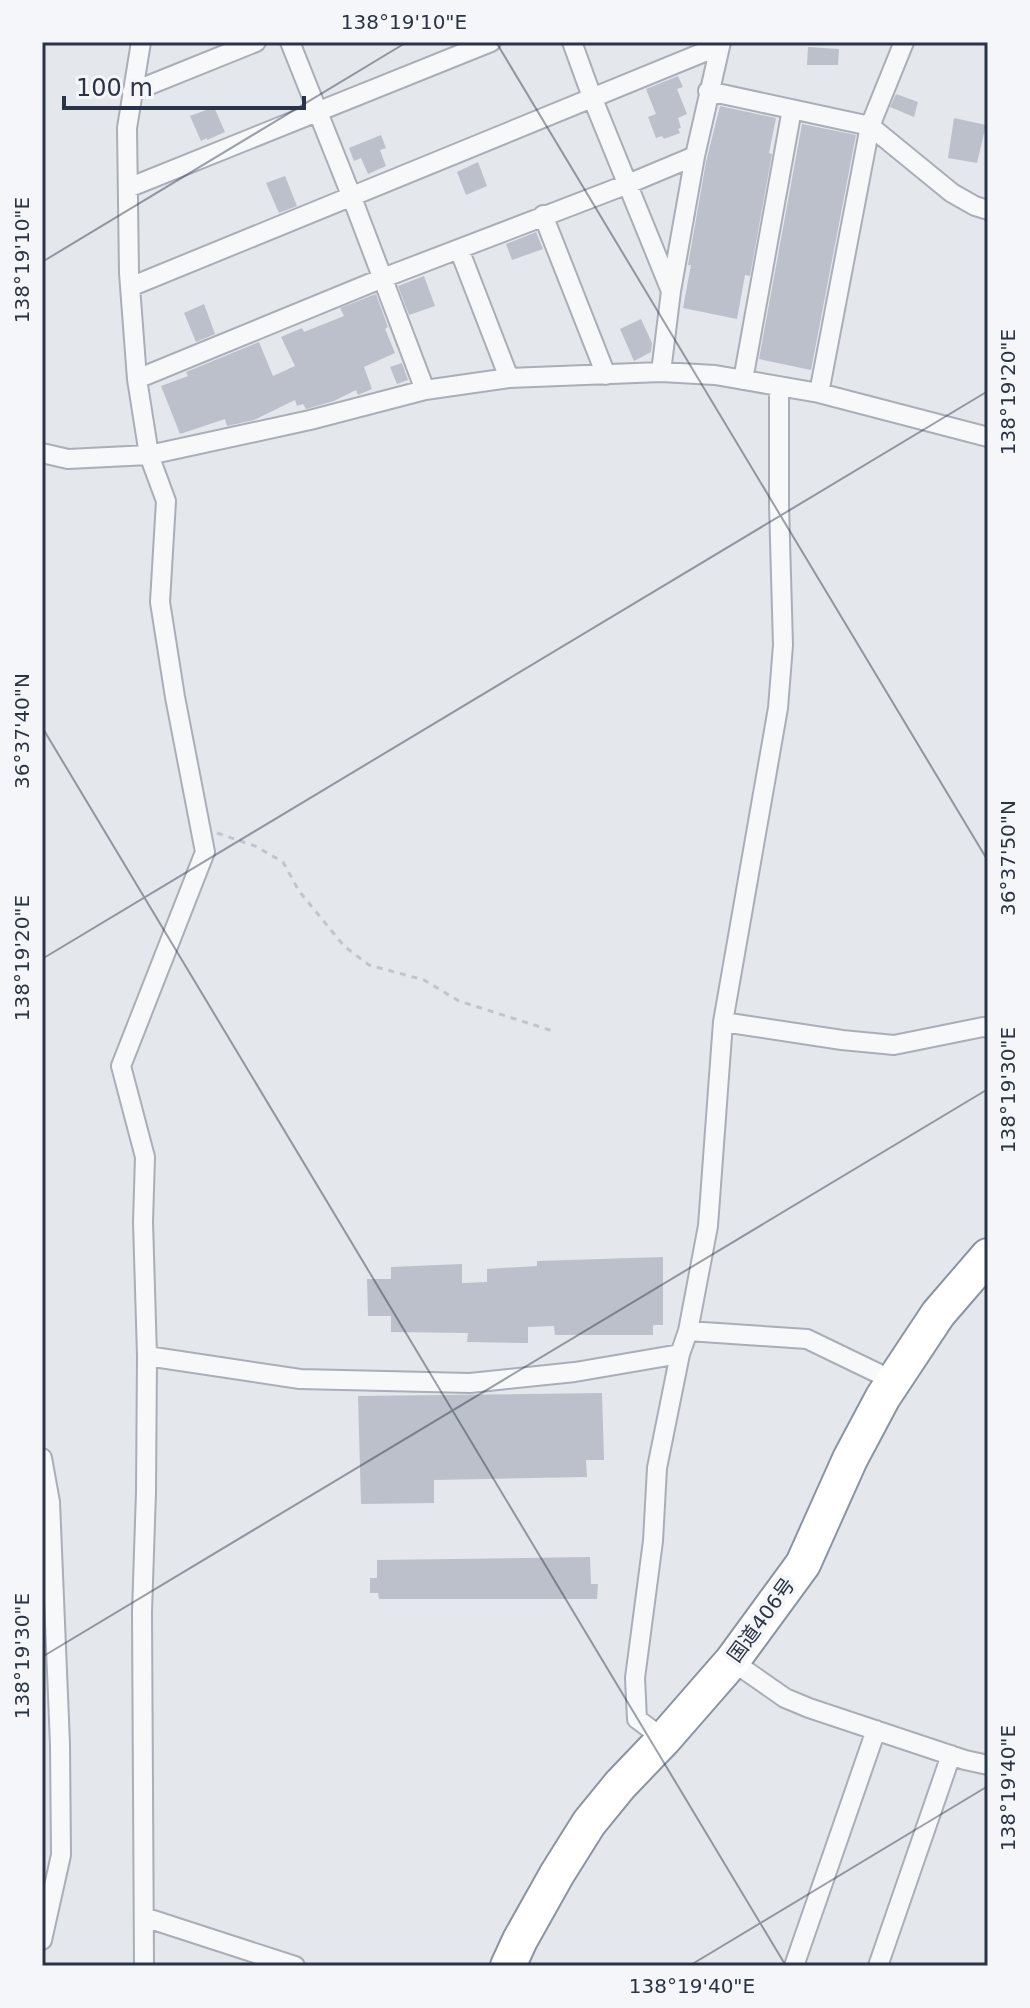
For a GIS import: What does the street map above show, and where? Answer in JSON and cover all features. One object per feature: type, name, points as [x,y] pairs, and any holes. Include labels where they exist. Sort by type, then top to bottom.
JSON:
[{"type":"highway","name":"国道406号","points":[[508,1966],[549,1887],[589,1823],[732,1661],[803,1564],[850,1459],[894,1381],[938,1314],[988,1256]]},
{"type":"street","points":[[141,42],[127,128],[130,287],[137,379],[149,455],[166,501],[160,602],[205,852],[121,1066],[145,1157],[143,1222],[147,1356],[142,1612],[144,1966]]},
{"type":"street","points":[[132,92],[256,42]]},
{"type":"street","points":[[290,42],[425,390]]},
{"type":"street","points":[[128,188],[491,42]]},
{"type":"street","points":[[572,42],[671,291]]},
{"type":"street","points":[[819,393],[870,126],[904,42]]},
{"type":"street","points":[[130,287],[720,44]]},
{"type":"street","points":[[661,372],[671,291],[695,156],[720,44]]},
{"type":"street","points":[[708,91],[870,126],[952,193],[988,210]]},
{"type":"street","points":[[743,380],[792,109]]},
{"type":"street","points":[[137,379],[383,278],[695,156]]},
{"type":"street","points":[[543,215],[606,375]]},
{"type":"street","points":[[459,249],[509,378]]},
{"type":"street","points":[[42,453],[68,459],[149,455],[310,420],[425,390],[509,378],[661,372],[715,375],[819,393],[988,437]]},
{"type":"street","points":[[664,1739],[637,1719],[635,1678],[653,1541],[657,1468],[708,1226],[723,1022],[779,692],[783,645],[779,386]]},
{"type":"street","points":[[723,1022],[894,1045],[988,1028]]},
{"type":"street","points":[[688,1331],[807,1339],[894,1381]]},
{"type":"street","points":[[147,1356],[300,1379],[470,1383],[575,1372],[680,1354]]},
{"type":"street","points":[[42,1458],[50,1502],[60,1744],[61,1855],[42,1940]]},
{"type":"street","points":[[732,1661],[785,1698],[809,1708],[988,1765]]},
{"type":"street","points":[[794,1966],[876,1730]]},
{"type":"street","points":[[878,1966],[951,1755]]},
{"type":"street","points":[[144,1917],[295,1966]]},
{"type":"path","points":[[200,827],[255,846],[283,862],[299,891],[344,946],[369,965],[424,980],[459,1001],[556,1032]]},
{"type":"building","points":[[808,47],[839,49],[838,65],[807,65]]},
{"type":"building","points":[[678,76],[683,87],[677,89],[687,114],[678,118],[680,133],[664,139],[662,136],[656,138],[648,117],[656,114],[646,89]]},
{"type":"building","points":[[896,94],[918,102],[914,117],[890,107]]},
{"type":"building","points":[[720,106],[776,118],[750,276],[745,275],[737,319],[683,308],[706,162]]},
{"type":"building","points":[[214,107],[225,132],[201,141],[190,116]]},
{"type":"building","points":[[954,118],[986,125],[977,163],[948,158]]},
{"type":"building","points":[[802,124],[856,135],[811,370],[759,359]]},
{"type":"building","points":[[381,135],[386,148],[380,150],[386,166],[368,174],[361,158],[354,161],[349,148]]},
{"type":"building","points":[[478,162],[487,186],[466,195],[457,172]]},
{"type":"building","points":[[285,176],[297,206],[279,213],[266,183]]},
{"type":"building","points":[[536,232],[543,249],[512,260],[506,244]]},
{"type":"building","points":[[424,276],[435,306],[409,315],[398,286]]},
{"type":"building","points":[[376,294],[395,353],[364,367],[372,389],[358,395],[356,390],[334,401],[306,409],[303,404],[297,406],[295,400],[254,420],[227,426],[225,419],[180,434],[161,386],[188,376],[186,372],[259,342],[273,376],[295,366],[281,337],[302,328],[304,332],[344,316],[340,308]]},
{"type":"building","points":[[204,304],[215,334],[196,342],[184,313]]},
{"type":"building","points":[[641,319],[652,343],[651,352],[634,361],[620,329]]},
{"type":"building","points":[[402,363],[408,380],[397,384],[390,367]]},
{"type":"building","points":[[663,1257],[663,1325],[653,1325],[653,1335],[555,1335],[554,1326],[528,1327],[528,1343],[467,1342],[468,1333],[391,1332],[391,1316],[368,1316],[367,1279],[391,1279],[391,1267],[462,1264],[462,1283],[487,1282],[487,1269],[537,1266],[537,1261]]},
{"type":"building","points":[[602,1393],[604,1460],[586,1460],[587,1477],[434,1480],[434,1503],[361,1504],[358,1396]]},
{"type":"building","points":[[590,1557],[591,1584],[598,1584],[597,1599],[379,1599],[378,1593],[370,1593],[370,1578],[377,1578],[377,1560]]}]
